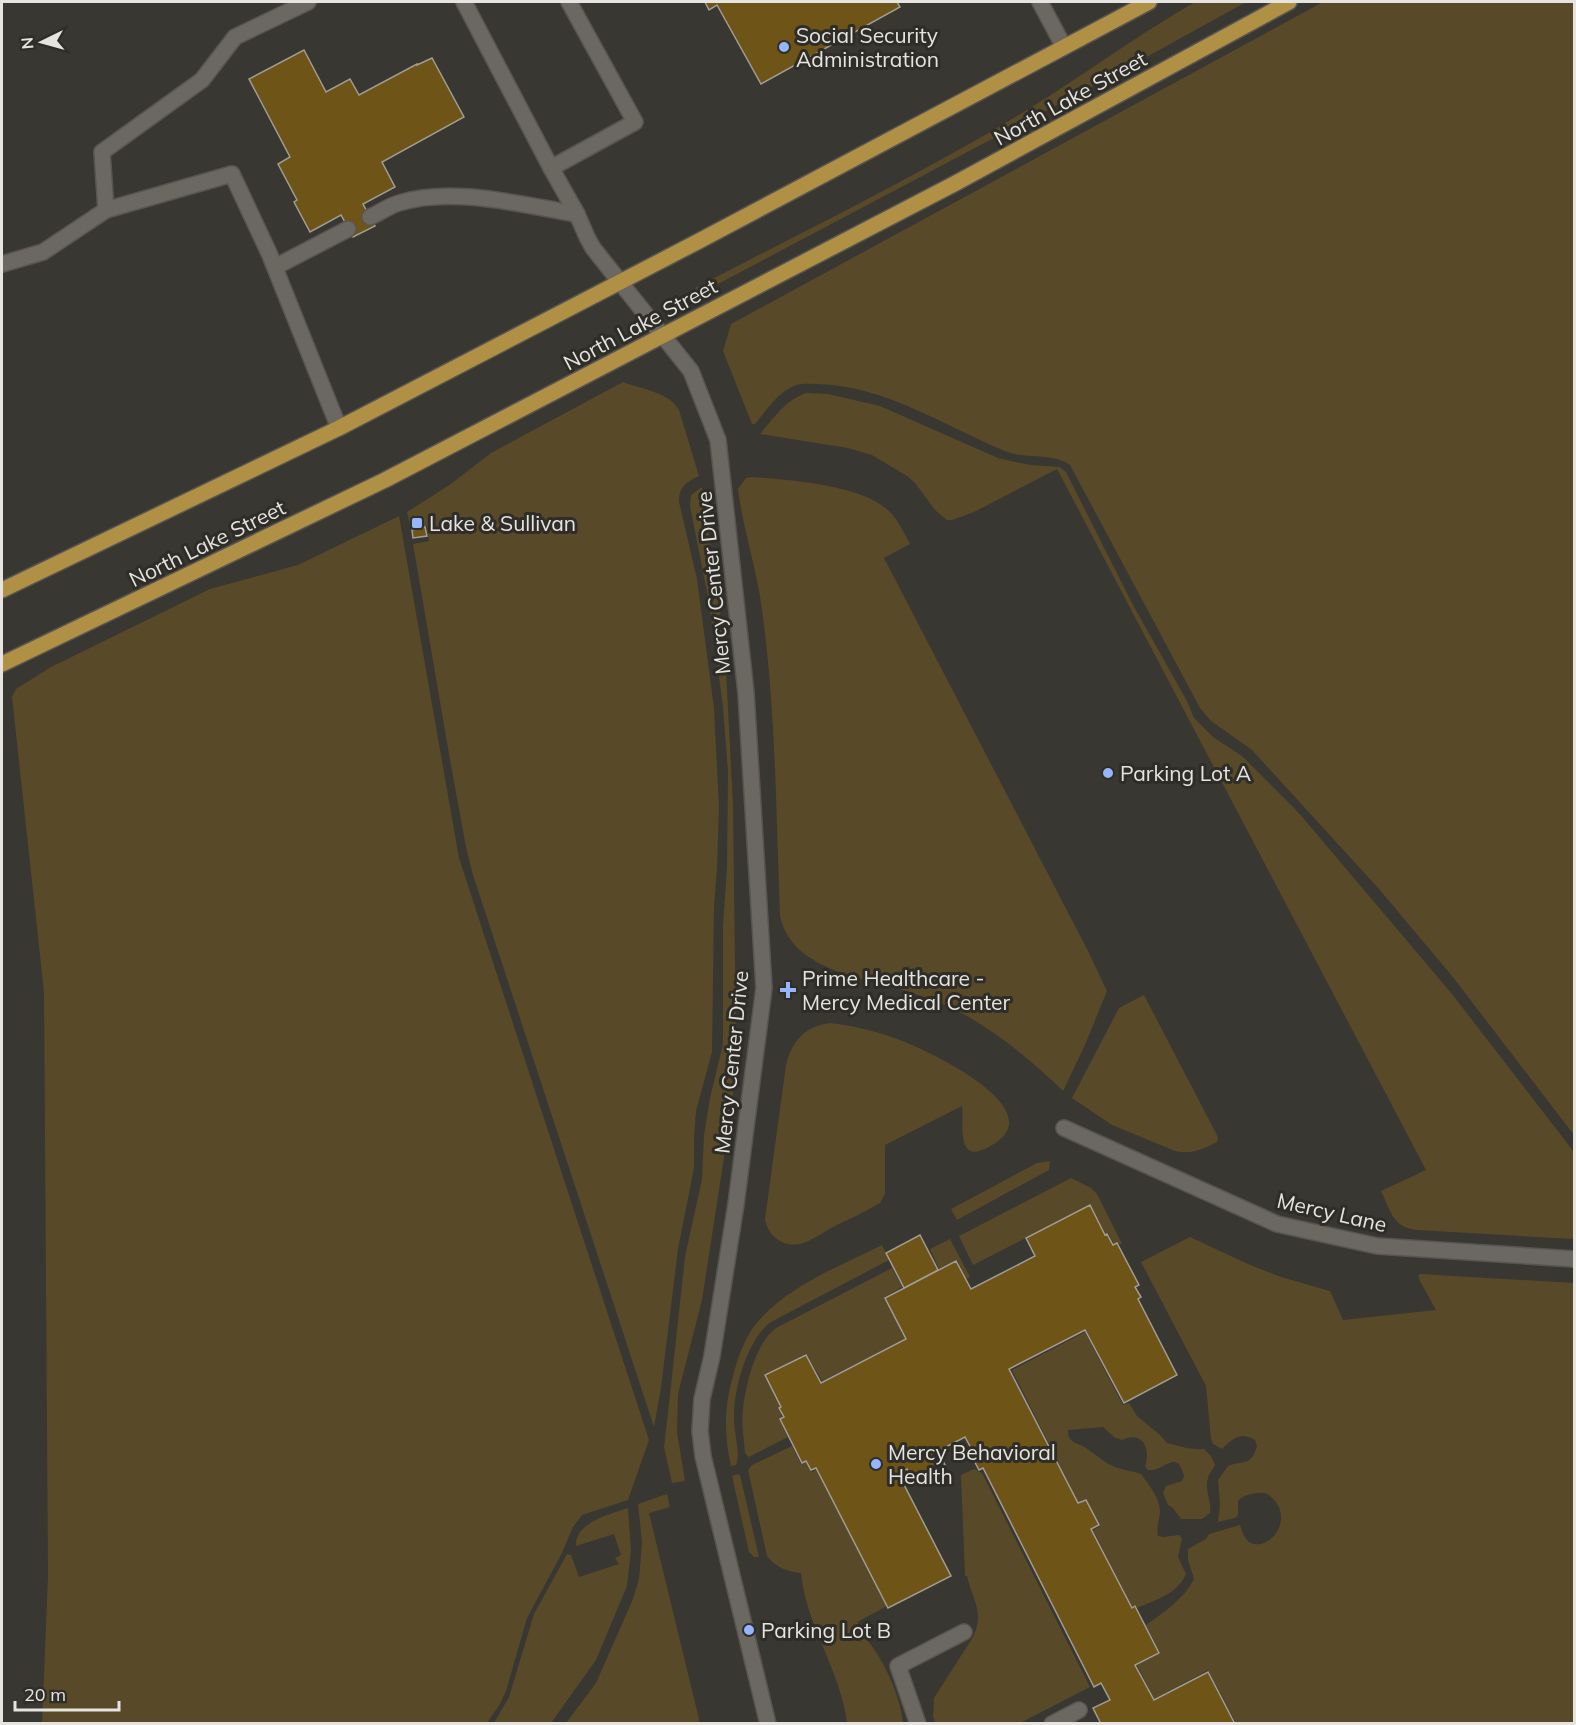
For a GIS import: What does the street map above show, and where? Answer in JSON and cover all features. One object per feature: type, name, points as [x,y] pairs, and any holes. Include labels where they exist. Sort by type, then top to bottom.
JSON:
[{"type":"main road","points":[[2,590],[339,428],[1149,2]]},
{"type":"main road","name":"North Lake Street","points":[[2,664],[385,480],[954,184],[1289,2]]},
{"type":"street","points":[[106,210],[102,152],[202,80],[235,37],[308,2]]},
{"type":"street","name":"Mercy Center Drive","points":[[464,2],[593,248],[692,371],[718,441],[746,693],[764,988],[736,1204],[712,1356],[702,1399],[700,1431],[703,1456],[768,1724]]},
{"type":"street","points":[[551,168],[635,122],[569,2]]},
{"type":"street","points":[[1040,2],[1064,47]]},
{"type":"street","points":[[2,264],[43,252],[106,210],[232,174],[275,267],[339,428]]},
{"type":"street","points":[[370,217],[398,203],[436,196],[474,198],[577,214]]},
{"type":"street","points":[[275,267],[348,229]]},
{"type":"street","name":"Mercy Lane","points":[[1064,1128],[1277,1224],[1377,1246],[1575,1259]]},
{"type":"street","points":[[918,1724],[898,1666],[964,1632]]},
{"type":"street","points":[[1052,1724],[1079,1710]]},
{"type":"shaded area","points":[[1195,2],[1246,2],[1134,64],[699,294],[695,288],[904,180],[987,134]]},
{"type":"shaded area","points":[[1323,2],[1574,2],[1574,1135],[1452,976],[1379,889],[1252,750],[1211,721],[1200,708],[1070,465],[1047,457],[1013,454],[890,399],[842,386],[799,384],[794,386],[778,397],[755,424],[752,424],[723,351],[731,324]]},
{"type":"shaded area","points":[[623,382],[662,395],[679,410],[699,476],[684,486],[680,492],[679,502],[697,579],[714,708],[719,807],[714,907],[712,1052],[696,1111],[694,1168],[678,1249],[654,1427],[473,875],[450,760],[413,544],[429,541],[427,526],[411,529],[407,512],[451,484],[491,453]]},
{"type":"shaded area","points":[[807,393],[828,394],[880,406],[998,458],[1030,465],[1060,467],[1066,472],[1133,605],[1187,701],[1194,718],[1213,737],[1242,756],[1298,812],[1452,994],[1574,1152],[1574,1239],[1417,1230],[1402,1225],[1393,1217],[1381,1191],[1426,1170],[1057,469],[974,512],[947,520],[935,510],[907,476],[872,455],[848,448],[760,434],[787,404]]},
{"type":"shaded area","points":[[746,478],[820,484],[871,499],[892,514],[910,544],[884,558],[1107,991],[1063,1091],[1013,1047],[958,1011],[926,998],[855,977],[816,962],[800,950],[788,935],[780,916],[775,763],[767,648],[760,595],[738,489]]},
{"type":"shaded area","points":[[702,487],[726,671],[733,804],[736,1051],[732,1106],[702,1300],[678,1394],[677,1432],[685,1481],[672,1483],[664,1447],[685,1257],[702,1179],[704,1135],[710,1098],[723,1044],[723,926],[727,867],[728,772],[723,707],[709,602],[690,506],[691,495]]},
{"type":"shaded area","points":[[399,516],[459,858],[649,1440],[628,1500],[582,1515],[573,1527],[562,1553],[527,1618],[506,1691],[487,1723],[42,1723],[48,1576],[44,992],[12,697],[16,689],[51,667],[210,589],[298,565]]},
{"type":"shaded area","points":[[1144,995],[1218,1137],[1217,1142],[1202,1149],[1192,1152],[1175,1151],[1112,1125],[1072,1098],[1119,1008]]},
{"type":"shaded area","points":[[830,1023],[887,1035],[942,1060],[986,1088],[1002,1104],[1009,1121],[1004,1136],[982,1150],[974,1152],[968,1149],[963,1137],[962,1106],[885,1145],[885,1194],[880,1203],[806,1242],[785,1243],[774,1237],[765,1219],[786,1065],[792,1049],[801,1036],[813,1027]]},
{"type":"shaded area","points":[[1050,1161],[1049,1170],[957,1220],[951,1209],[1037,1163]]},
{"type":"shaded area","points":[[1071,1178],[1091,1188],[1097,1194],[1122,1244],[1114,1244],[1108,1233],[1105,1234],[1090,1205],[973,1265],[959,1236]]},
{"type":"shaded area","points":[[1190,1237],[1281,1277],[1330,1291],[1343,1320],[1436,1310],[1420,1281],[1418,1276],[1420,1274],[1574,1283],[1574,1723],[1236,1723],[1208,1670],[1154,1699],[1137,1665],[1160,1653],[1146,1625],[1179,1599],[1194,1579],[1188,1560],[1188,1549],[1206,1539],[1209,1534],[1240,1525],[1249,1542],[1263,1543],[1276,1534],[1281,1518],[1280,1510],[1273,1498],[1266,1493],[1257,1493],[1238,1501],[1238,1515],[1235,1518],[1218,1522],[1220,1505],[1218,1480],[1228,1466],[1249,1460],[1257,1446],[1255,1440],[1245,1436],[1233,1439],[1222,1449],[1213,1444],[1206,1386],[1141,1262]]},
{"type":"shaded area","points":[[950,1239],[970,1277],[966,1279],[957,1260],[939,1269],[930,1249]]},
{"type":"shaded area","points":[[882,1245],[889,1260],[771,1322],[755,1340],[743,1366],[736,1394],[734,1419],[738,1455],[736,1465],[731,1466],[726,1432],[728,1398],[738,1358],[752,1329],[764,1315],[795,1290],[829,1270]]},
{"type":"shaded area","points":[[892,1268],[902,1287],[885,1297],[905,1339],[822,1381],[806,1354],[764,1375],[780,1406],[778,1408],[782,1417],[779,1419],[788,1437],[749,1457],[745,1453],[743,1432],[744,1400],[757,1354],[769,1335],[776,1328]]},
{"type":"shaded area","points":[[1085,1332],[1123,1405],[1129,1403],[1137,1416],[1167,1443],[1204,1449],[1211,1456],[1215,1465],[1207,1482],[1210,1513],[1202,1519],[1181,1519],[1168,1505],[1163,1493],[1166,1486],[1182,1481],[1184,1476],[1178,1463],[1169,1463],[1154,1470],[1148,1470],[1145,1466],[1146,1448],[1140,1439],[1135,1437],[1122,1440],[1114,1437],[1103,1427],[1068,1430],[1071,1440],[1105,1462],[1141,1474],[1158,1500],[1160,1510],[1158,1536],[1179,1535],[1182,1538],[1178,1557],[1186,1574],[1182,1581],[1172,1591],[1137,1608],[1136,1605],[1132,1607],[1093,1530],[1100,1526],[1086,1499],[1078,1502],[1012,1370]]},
{"type":"shaded area","points":[[792,1446],[801,1464],[806,1462],[812,1472],[816,1470],[887,1606],[859,1621],[856,1628],[873,1648],[887,1672],[898,1698],[903,1723],[847,1723],[838,1685],[809,1611],[801,1573],[782,1568],[767,1556],[748,1470],[752,1465]]},
{"type":"shaded area","points":[[974,1469],[982,1473],[1090,1687],[1020,1723],[935,1723],[933,1716],[934,1698],[973,1637],[978,1620],[976,1606],[967,1576],[965,1576],[961,1475]]},
{"type":"shaded area","points":[[740,1475],[759,1557],[754,1557],[749,1552],[732,1476]]},
{"type":"shaded area","points":[[667,1494],[670,1507],[649,1513],[700,1723],[566,1723],[596,1683],[633,1599],[639,1579],[642,1542],[638,1504]]},
{"type":"shaded area","points":[[628,1508],[631,1550],[627,1586],[596,1660],[551,1723],[494,1723],[509,1697],[534,1614],[567,1554],[571,1555],[579,1577],[619,1564],[615,1558],[621,1555],[614,1534],[576,1546],[581,1531],[603,1516]]},
{"type":"building","name":"Social Security Administration","points":[[705,2],[897,2],[900,7],[761,84],[717,5],[709,10]]},
{"type":"building","points":[[304,50],[326,92],[350,79],[359,95],[432,58],[464,117],[382,162],[395,187],[363,204],[375,226],[353,237],[341,215],[310,232],[294,202],[297,200],[278,164],[290,157],[249,79]]},
{"type":"building","points":[[425,527],[427,536],[413,538],[412,530]]},
{"type":"building","name":"Mercy Behavioral Health","points":[[1090,1205],[1105,1235],[1107,1234],[1113,1245],[1117,1243],[1139,1285],[1135,1287],[1141,1297],[1138,1299],[1177,1375],[1124,1403],[1085,1330],[1009,1369],[1078,1503],[1086,1500],[1099,1525],[1091,1529],[1132,1608],[1135,1606],[1159,1653],[1135,1665],[1154,1700],[1208,1672],[1235,1724],[1101,1724],[1093,1708],[1110,1700],[1101,1683],[1094,1687],[983,1468],[979,1470],[970,1453],[973,1452],[965,1437],[938,1451],[945,1465],[913,1481],[907,1469],[898,1473],[951,1576],[888,1608],[816,1468],[811,1470],[806,1461],[802,1463],[780,1419],[784,1417],[779,1408],[781,1407],[765,1375],[806,1355],[821,1383],[906,1339],[885,1298],[956,1261],[971,1289],[1035,1256],[1026,1238]]},
{"type":"building","points":[[920,1235],[938,1270],[904,1288],[886,1253]]},
{"type":"place","name":"Social Security Administration","points":[[784,47]]},
{"type":"place","name":"Lake & Sullivan","points":[[417,523]]},
{"type":"place","name":"Parking Lot A","points":[[1108,773]]},
{"type":"place","name":"Prime Healthcare - Mercy Medical Center","points":[[788,990]]},
{"type":"place","name":"Mercy Behavioral Health","points":[[876,1464]]},
{"type":"place","name":"Parking Lot B","points":[[749,1630]]}]
